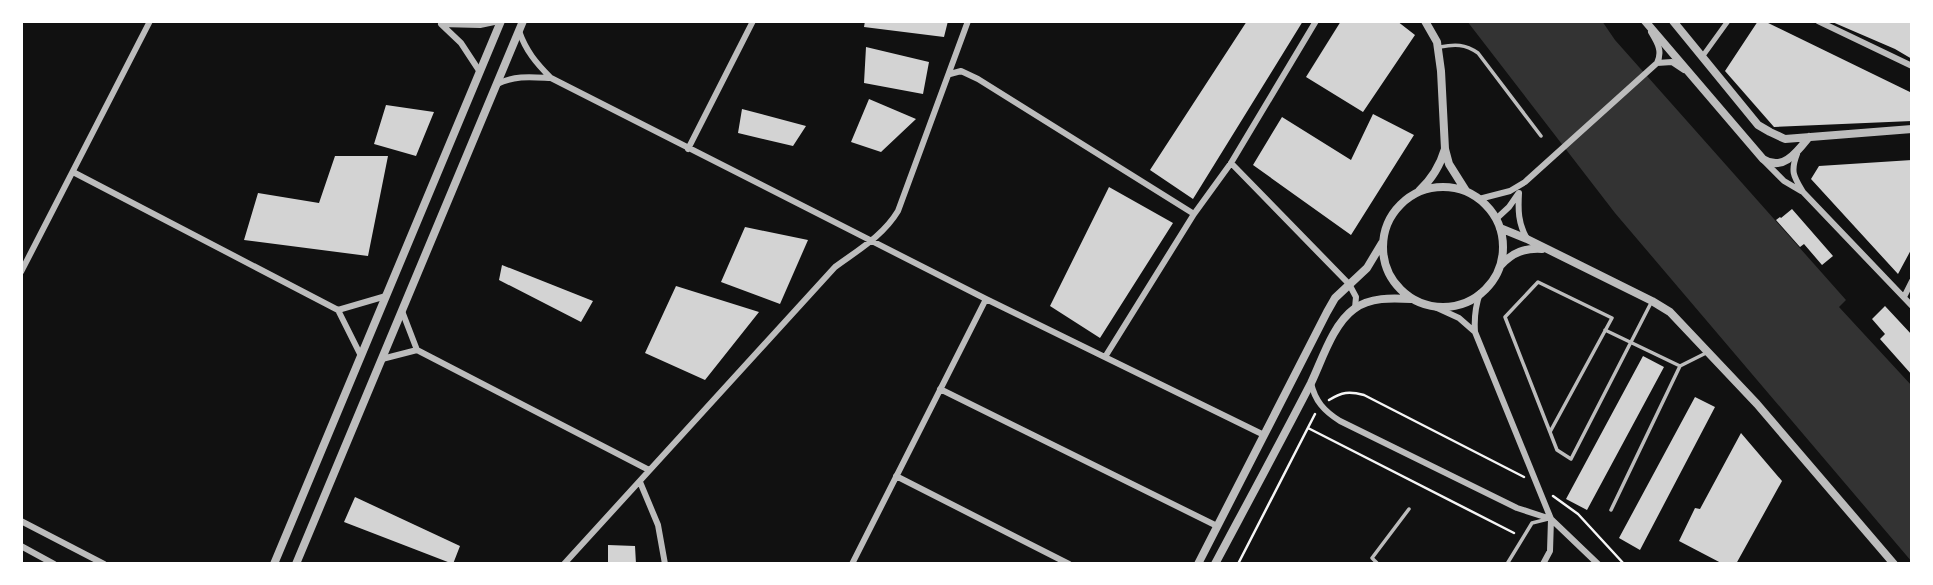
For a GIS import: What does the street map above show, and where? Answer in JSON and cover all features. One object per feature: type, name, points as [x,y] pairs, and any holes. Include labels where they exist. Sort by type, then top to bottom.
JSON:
[{"type":"street","points":[[21,272],[150,21]]},
{"type":"street","points":[[438,22],[480,25],[500,21]]},
{"type":"street","points":[[274,564],[500,21]]},
{"type":"street","points":[[296,564],[523,21]]},
{"type":"street","points":[[688,149],[753,21]]},
{"type":"street","points":[[564,564],[835,267],[883,232],[898,211],[968,21]]},
{"type":"street","points":[[1105,357],[1194,214],[1231,163],[1316,21]]},
{"type":"street","points":[[1425,21],[1438,48],[1445,149],[1449,164],[1466,191]]},
{"type":"street","points":[[1479,199],[1510,191],[1525,182],[1657,63],[1660,48],[1645,21]]},
{"type":"street","points":[[1645,21],[1763,159],[1784,181],[1803,192]]},
{"type":"street","points":[[1673,21],[1758,125],[1785,139],[1912,129]]},
{"type":"street","points":[[1702,57],[1728,21]]},
{"type":"street","points":[[1818,21],[1912,66]]},
{"type":"street","points":[[438,22],[461,43],[480,72]]},
{"type":"street","points":[[519,31],[524,47],[532,59],[551,78],[986,299],[1264,435]]},
{"type":"street","points":[[1657,63],[1672,62],[1693,77]]},
{"type":"street","points":[[950,74],[961,71],[978,79],[1194,214]]},
{"type":"street","points":[[497,84],[523,76],[551,78]]},
{"type":"street","points":[[1809,137],[1794,162],[1794,177],[1803,192],[1912,306]]},
{"type":"street","points":[[1419,192],[1430,181],[1445,149]]},
{"type":"street","points":[[1763,159],[1775,164],[1797,154]]},
{"type":"street","points":[[1231,163],[1349,284],[1356,297],[1355,308]]},
{"type":"street","points":[[73,172],[338,310],[361,356]]},
{"type":"street","points":[[1496,219],[1509,207],[1525,182]]},
{"type":"street","points":[[1198,564],[1335,298],[1367,268],[1382,243],[1393,213],[1404,200],[1434,187],[1450,187],[1466,191],[1479,199],[1496,219],[1503,241],[1502,254],[1492,282],[1480,293],[1467,302],[1435,307]]},
{"type":"street","points":[[1519,192],[1519,218],[1527,239]]},
{"type":"street","points":[[1500,228],[1652,301],[1678,319],[1757,404],[1894,564]]},
{"type":"street","points":[[1382,243],[1387,270],[1402,291],[1413,299],[1460,318],[1475,332]]},
{"type":"street","points":[[1499,267],[1516,252],[1527,249],[1555,253]]},
{"type":"street","points":[[1904,298],[1912,281]]},
{"type":"street","points":[[1480,293],[1474,319],[1475,332],[1551,519],[1550,551],[1543,564]]},
{"type":"street","points":[[338,310],[386,296]]},
{"type":"street","points":[[852,564],[986,299]]},
{"type":"street","points":[[1216,564],[1339,324],[1355,308],[1369,301],[1413,299]]},
{"type":"street","points":[[402,311],[417,350],[649,470]]},
{"type":"street","points":[[382,359],[417,350]]},
{"type":"street","points":[[1311,382],[1314,396],[1328,414],[1517,508],[1551,519],[1598,564]]},
{"type":"street","points":[[940,389],[1217,526]]},
{"type":"street","points":[[896,476],[1069,564]]},
{"type":"street","points":[[640,482],[658,525],[665,564]]},
{"type":"street","points":[[21,521],[104,564]]},
{"type":"street","points":[[21,547],[54,564]]},
{"type":"lane","points":[[1438,48],[1455,44],[1478,53],[1541,136]]},
{"type":"lane","points":[[1550,432],[1612,318],[1538,282],[1505,317],[1550,432],[1558,450],[1571,459],[1652,301]]},
{"type":"lane","points":[[1605,330],[1680,366]]},
{"type":"lane","points":[[1611,510],[1680,366],[1707,352]]},
{"type":"lane","points":[[1378,564],[1372,558],[1409,509]]},
{"type":"lane","points":[[1507,564],[1532,523],[1551,519]]},
{"type":"path","points":[[1238,564],[1320,405],[1340,393],[1350,392],[1364,395],[1536,483],[1578,514],[1625,564]]},
{"type":"path","points":[[1308,428],[1522,537]]},
{"type":"shaded area","points":[[1467,21],[1602,21],[1615,40],[1846,300],[1839,307],[1912,386],[1912,562],[1615,213]]},
{"type":"building","points":[[865,21],[948,21],[944,37],[864,27]]},
{"type":"building","points":[[1247,21],[1303,21],[1193,199],[1150,170]]},
{"type":"building","points":[[1341,21],[1397,21],[1415,35],[1363,112],[1306,77]]},
{"type":"building","points":[[1758,21],[1764,21],[1912,93],[1912,121],[1774,127],[1725,71]]},
{"type":"building","points":[[1830,21],[1912,21],[1912,59],[1895,49]]},
{"type":"building","points":[[866,47],[929,62],[923,94],[864,83]]},
{"type":"building","points":[[869,99],[916,119],[881,152],[851,142]]},
{"type":"building","points":[[386,105],[434,112],[416,156],[374,144]]},
{"type":"building","points":[[742,109],[806,126],[793,146],[738,133]]},
{"type":"building","points":[[1373,114],[1414,135],[1351,235],[1253,165],[1282,117],[1351,160]]},
{"type":"building","points":[[335,156],[388,156],[368,256],[244,240],[258,193],[319,203]]},
{"type":"building","points":[[1912,160],[1912,248],[1898,274],[1811,179],[1819,166]]},
{"type":"building","points":[[1109,187],[1173,223],[1100,338],[1050,306]]},
{"type":"building","points":[[1792,209],[1833,256],[1822,265],[1804,244],[1800,247],[1776,220]]},
{"type":"building","points":[[745,227],[808,240],[780,304],[721,282]]},
{"type":"building","points":[[502,265],[593,301],[581,322],[499,280]]},
{"type":"building","points":[[676,286],[759,312],[705,380],[645,353]]},
{"type":"building","points":[[1885,306],[1912,335],[1912,375],[1880,339],[1885,334],[1872,319]]},
{"type":"building","points":[[1643,356],[1664,367],[1587,510],[1566,499]]},
{"type":"building","points":[[1695,397],[1715,407],[1640,550],[1619,538]]},
{"type":"building","points":[[1741,433],[1782,481],[1736,564],[1723,564],[1679,541],[1695,508],[1700,509]]},
{"type":"building","points":[[355,497],[460,546],[453,564],[344,522]]},
{"type":"building","points":[[608,545],[635,546],[636,564],[608,564]]}]
